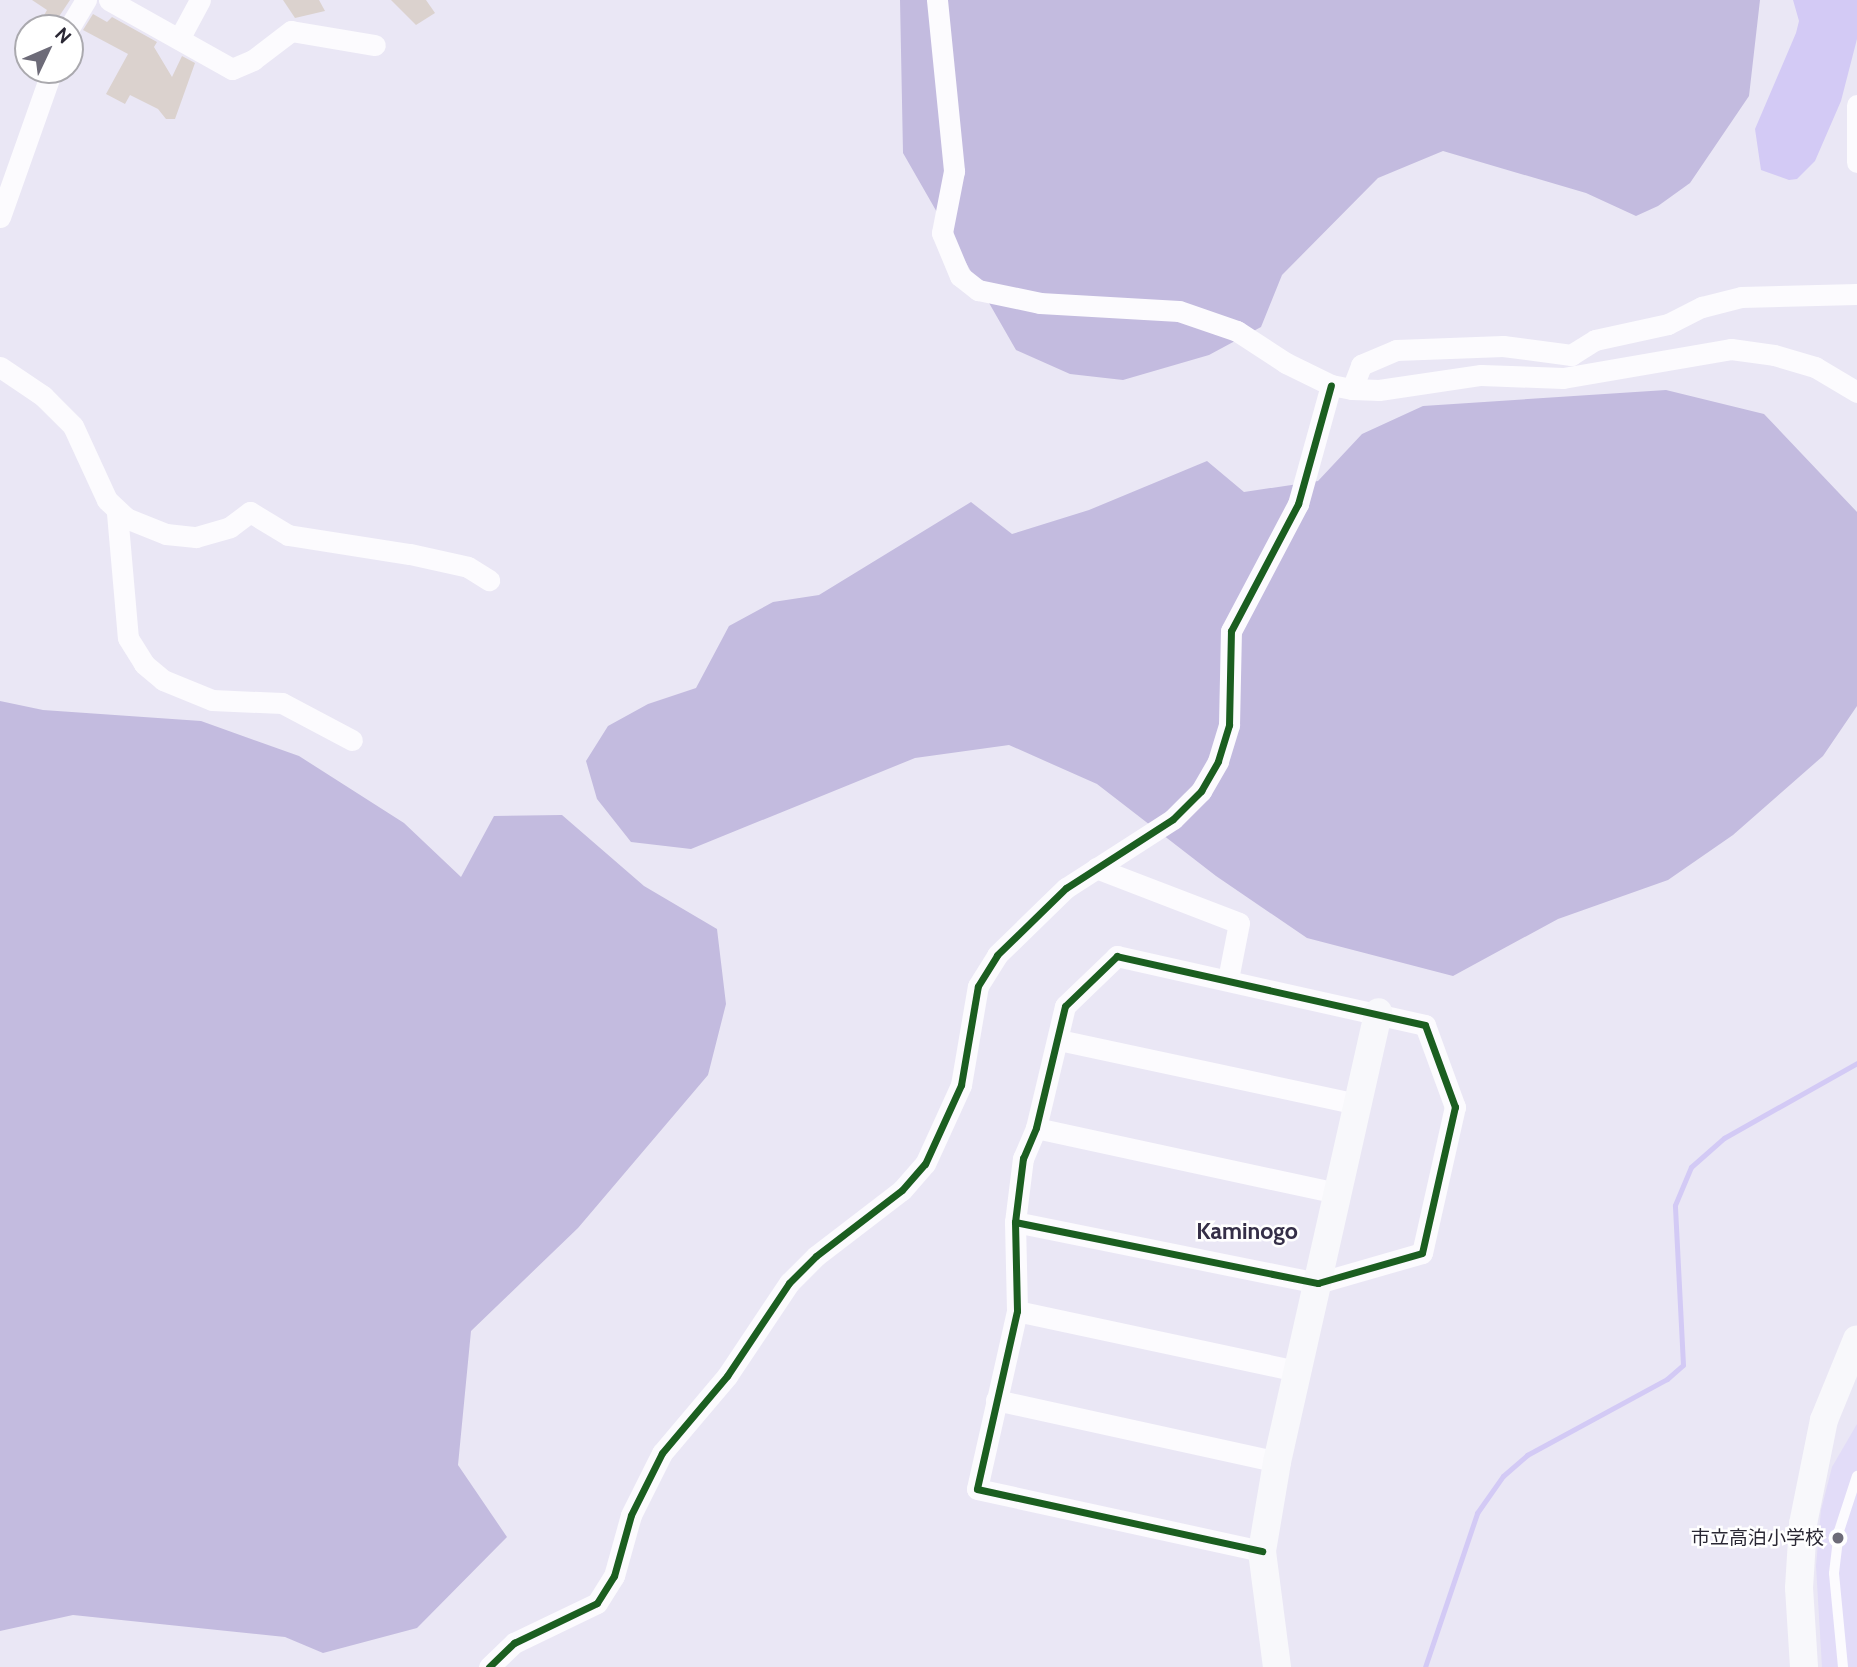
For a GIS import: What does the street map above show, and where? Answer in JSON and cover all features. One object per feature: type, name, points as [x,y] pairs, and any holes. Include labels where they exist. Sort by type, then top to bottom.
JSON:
[{"type":"street","points":[[109,0],[232,69],[253,60],[291,31],[375,45]]},
{"type":"street","points":[[179,38],[200,0]]},
{"type":"street","points":[[937,0],[954,171],[942,233],[960,276],[978,290],[1001,298],[1179,311],[1237,331],[1286,363],[1341,387],[1379,390],[1481,375],[1563,378],[1731,349],[1815,367],[1857,392]]},
{"type":"street","points":[[0,217],[47,84]]},
{"type":"street","points":[[1857,105],[1857,162]]},
{"type":"street","points":[[489,1667],[514,1643],[597,1603],[614,1576],[631,1515],[662,1453],[727,1376],[789,1283],[816,1256],[902,1190],[925,1164],[961,1085],[978,986],[997,955],[1066,888],[1173,819],[1201,791],[1218,761],[1232,694],[1228,656],[1231,631],[1298,504],[1341,387],[1361,365],[1396,350],[1503,346],[1571,355],[1595,340],[1668,324],[1703,307],[1741,298],[1857,294]]},
{"type":"street","points":[[0,367],[43,396],[73,426],[117,513],[125,624],[132,651],[144,664],[175,687],[212,700],[282,703],[352,740]]},
{"type":"street","points":[[117,513],[180,537],[213,534],[250,512],[288,535],[410,554],[468,567],[489,580]]},
{"type":"street","points":[[1096,868],[1239,923],[1228,979]]},
{"type":"street","points":[[1014,1222],[1318,1283],[1422,1253],[1455,1107],[1425,1025],[1378,1012],[1117,956],[1065,1006],[1036,1128],[1023,1158],[1014,1222],[1017,1311],[977,1489],[1262,1551]]},
{"type":"street","points":[[1276,1667],[1262,1551],[1277,1462],[1378,1012]]},
{"type":"street","points":[[1059,1040],[1357,1104]]},
{"type":"street","points":[[1036,1128],[1337,1193]]},
{"type":"street","points":[[1017,1311],[1297,1371]]},
{"type":"street","points":[[1804,1667],[1799,1588],[1803,1524],[1824,1420],[1857,1339]]},
{"type":"street","points":[[996,1400],[1277,1462]]},
{"type":"lane","points":[[1843,1667],[1834,1573],[1839,1531],[1857,1476]]},
{"type":"shaded area","points":[[900,0],[1760,0],[1749,96],[1690,183],[1658,206],[1636,216],[1586,193],[1443,151],[1378,178],[1282,275],[1261,327],[1209,355],[1123,380],[1070,374],[1016,350],[903,153]]},
{"type":"shaded area","points":[[1793,0],[1857,0],[1857,39],[1841,101],[1815,161],[1797,179],[1789,180],[1761,170],[1755,129],[1796,33],[1799,21]]},
{"type":"shaded area","points":[[1666,390],[1764,414],[1857,512],[1857,706],[1823,756],[1733,835],[1668,880],[1558,919],[1453,976],[1307,938],[1216,876],[1097,784],[1009,745],[915,758],[691,849],[631,842],[597,799],[586,761],[608,726],[648,704],[696,688],[729,626],[773,602],[819,595],[971,502],[1012,534],[1089,510],[1207,461],[1244,492],[1318,481],[1362,434],[1423,406]]},
{"type":"shaded area","points":[[0,701],[43,710],[201,721],[299,756],[404,823],[461,877],[494,816],[562,815],[644,886],[717,929],[726,1004],[708,1075],[578,1228],[471,1331],[458,1465],[507,1537],[417,1628],[323,1653],[285,1637],[73,1615],[0,1631]]},
{"type":"shaded area","name":"市立高泊小学校","points":[[1857,1424],[1857,1667],[1822,1667],[1816,1566],[1821,1510],[1832,1467]]},
{"type":"building","points":[[32,0],[70,0],[61,14],[45,14],[47,10]]},
{"type":"building","points":[[283,0],[319,0],[325,11],[295,18]]},
{"type":"building","points":[[391,0],[426,0],[435,13],[416,25]]},
{"type":"building","points":[[93,14],[107,22],[112,17],[157,42],[154,47],[172,77],[182,56],[195,63],[175,119],[166,119],[158,109],[130,95],[125,104],[106,94],[128,54],[84,28]]},
{"type":"waterway","points":[[1425,1667],[1477,1513],[1503,1476],[1527,1455],[1667,1379],[1683,1365],[1675,1205],[1691,1167],[1724,1138],[1857,1063]]},
{"type":"cycle path","points":[[489,1667],[514,1643],[597,1603],[614,1576],[631,1515],[662,1453],[727,1376],[789,1283],[816,1256],[902,1190],[925,1164],[961,1085],[978,986],[997,955],[1066,888],[1173,819],[1201,791],[1218,761],[1229,725],[1231,631],[1298,504],[1331,385]]},
{"type":"cycle path","points":[[1015,1222],[1318,1283],[1422,1253],[1455,1107],[1425,1025],[1117,956],[1065,1006],[1036,1128],[1023,1158],[1015,1222],[1017,1311],[977,1489],[1262,1551]]},
{"type":"place","name":"市立高泊小学校","points":[[1838,1538]]},
{"type":"district","name":"Kaminogo","points":[[1247,1231]]}]
